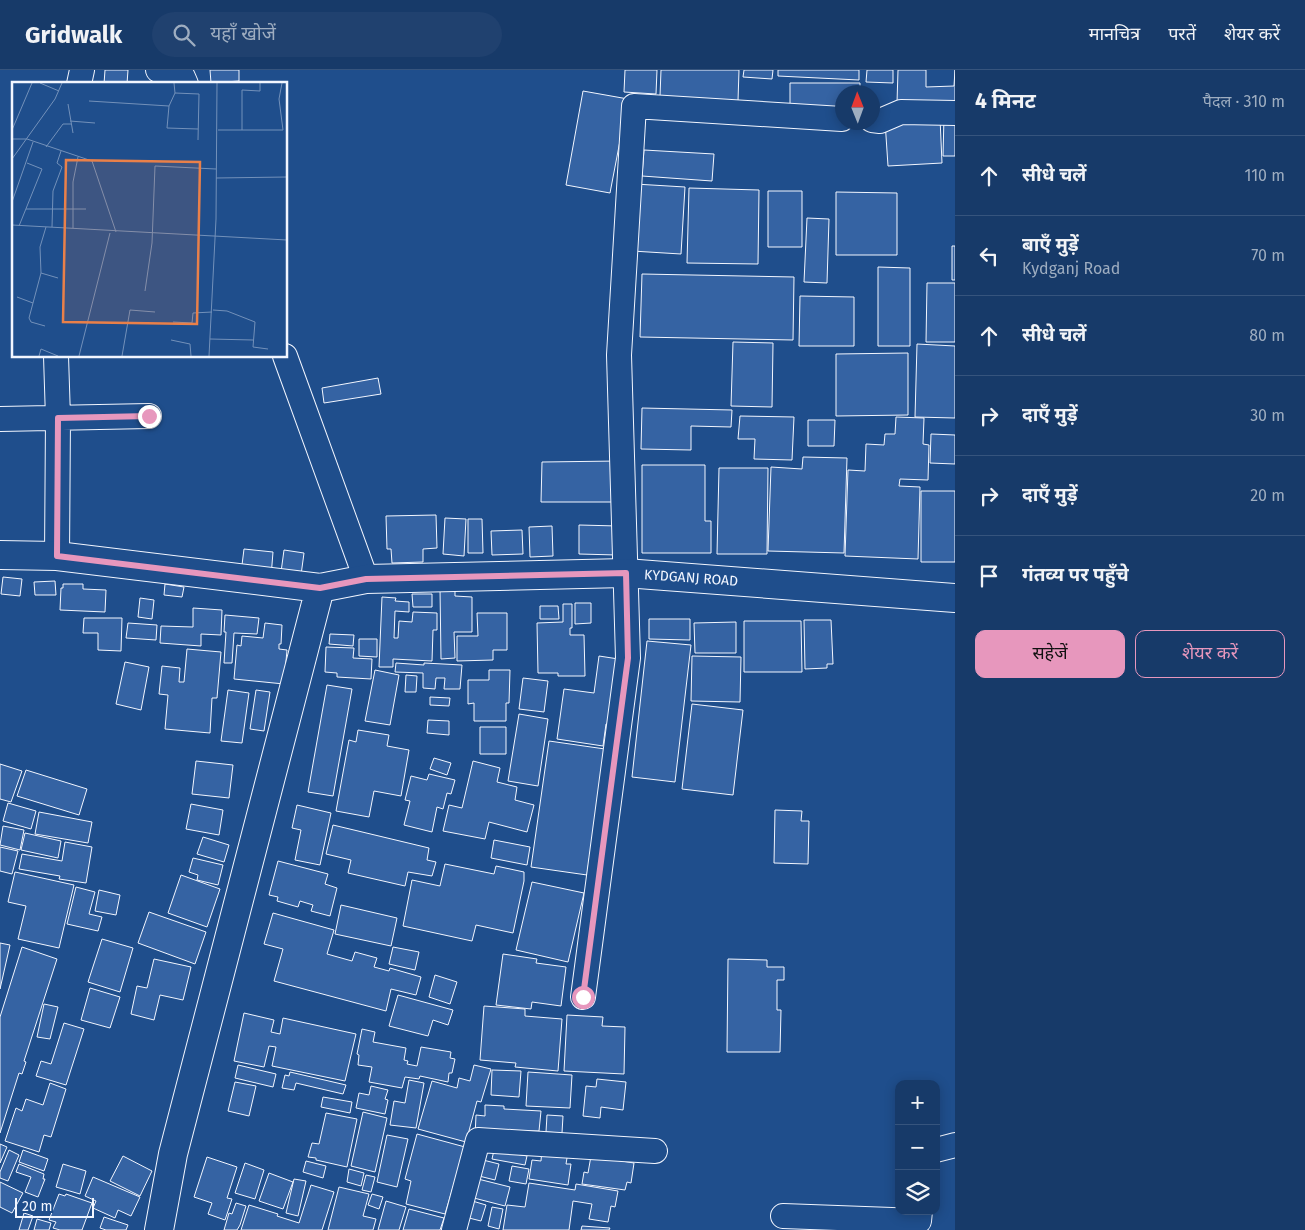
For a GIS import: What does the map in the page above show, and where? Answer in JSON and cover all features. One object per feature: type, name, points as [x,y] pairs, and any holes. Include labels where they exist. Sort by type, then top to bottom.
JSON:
[{"type":"main road","name":"KYDGANJ ROAD","points":[[0,555],[57,556],[320,588],[366,579],[626,573],[955,598]]},
{"type":"main road","points":[[159,1230],[173,1154],[320,588]]},
{"type":"street","points":[[158,70],[183,77],[185,82]]},
{"type":"street","points":[[583,997],[628,658],[619,355],[634,106],[835,118]]},
{"type":"street","points":[[880,121],[901,112],[955,113]]},
{"type":"street","points":[[56,358],[58,418],[57,556]]},
{"type":"street","points":[[286,358],[366,579]]},
{"type":"street","points":[[0,418],[149,416]]},
{"type":"street","points":[[454,1230],[478,1140],[655,1151]]},
{"type":"street","points":[[940,1149],[955,1145]]},
{"type":"street","points":[[783,1216],[919,1221],[920,1215]]},
{"type":"building","points":[[105,70],[128,70],[127,82],[104,82]]},
{"type":"building","points":[[210,70],[239,70],[239,81],[211,82]]},
{"type":"building","points":[[625,70],[657,70],[656,94],[624,92]]},
{"type":"building","points":[[661,70],[739,70],[738,101],[660,96]]},
{"type":"building","points":[[744,70],[773,70],[772,79],[743,77]]},
{"type":"building","points":[[778,70],[859,70],[859,80],[778,76]]},
{"type":"building","points":[[867,70],[893,70],[893,83],[866,82]]},
{"type":"building","points":[[898,70],[926,70],[926,87],[954,86],[955,70],[955,104],[897,103]]},
{"type":"building","points":[[790,83],[860,83],[860,85],[835,85],[835,109],[790,109]]},
{"type":"building","points":[[583,91],[628,99],[610,193],[566,185]]},
{"type":"building","points":[[944,116],[955,116],[955,156],[943,156]]},
{"type":"building","points":[[940,118],[942,163],[888,166],[885,121]]},
{"type":"building","points":[[644,150],[714,154],[712,181],[642,176]]},
{"type":"building","points":[[635,184],[685,187],[681,254],[632,251]]},
{"type":"building","points":[[689,188],[759,190],[758,264],[687,263]]},
{"type":"building","points":[[768,191],[802,191],[802,247],[768,247]]},
{"type":"building","points":[[836,192],[897,193],[897,255],[836,255]]},
{"type":"building","points":[[807,218],[829,219],[827,283],[804,282]]},
{"type":"building","points":[[952,246],[955,246],[955,280],[952,280]]},
{"type":"building","points":[[878,267],[910,268],[910,346],[878,346]]},
{"type":"building","points":[[642,274],[794,277],[793,340],[640,337]]},
{"type":"building","points":[[927,283],[955,283],[955,342],[926,342]]},
{"type":"building","points":[[800,296],[854,297],[854,346],[799,346]]},
{"type":"building","points":[[733,342],[773,343],[772,407],[731,406]]},
{"type":"building","points":[[917,344],[955,346],[955,418],[915,417]]},
{"type":"building","points":[[908,353],[908,415],[836,416],[836,354]]},
{"type":"building","points":[[378,378],[381,394],[324,403],[322,388]]},
{"type":"building","points":[[642,408],[732,410],[731,427],[691,426],[691,450],[641,449]]},
{"type":"building","points":[[740,416],[794,417],[792,460],[754,459],[755,439],[738,439]]},
{"type":"building","points":[[896,417],[924,418],[923,444],[929,445],[928,480],[900,479],[899,486],[920,487],[918,559],[845,556],[848,470],[865,471],[866,444],[884,445],[885,434],[895,434]]},
{"type":"building","points":[[808,420],[835,420],[834,446],[808,446]]},
{"type":"building","points":[[931,434],[955,435],[955,464],[930,463]]},
{"type":"building","points":[[803,457],[847,458],[844,553],[768,551],[771,467],[802,469]]},
{"type":"building","points":[[618,461],[618,502],[541,502],[542,462]]},
{"type":"building","points":[[642,465],[705,465],[705,521],[711,521],[711,553],[642,553]]},
{"type":"building","points":[[719,468],[768,468],[767,554],[717,554]]},
{"type":"building","points":[[921,491],[955,491],[955,562],[921,562]]},
{"type":"building","points":[[436,515],[437,548],[423,549],[423,562],[392,563],[391,549],[387,549],[386,516]]},
{"type":"building","points":[[445,518],[466,519],[464,556],[443,554]]},
{"type":"building","points":[[468,519],[482,519],[483,553],[468,553]]},
{"type":"building","points":[[579,525],[618,526],[617,555],[579,554]]},
{"type":"building","points":[[552,526],[553,556],[530,557],[529,527]]},
{"type":"building","points":[[522,530],[523,554],[492,555],[491,531]]},
{"type":"building","points":[[244,549],[273,552],[271,577],[241,573]]},
{"type":"building","points":[[284,550],[304,553],[301,575],[281,572]]},
{"type":"building","points":[[3,577],[22,579],[20,596],[1,594]]},
{"type":"building","points":[[55,581],[56,595],[35,595],[34,582]]},
{"type":"building","points":[[63,584],[83,584],[83,589],[106,590],[105,612],[60,610],[61,588],[63,588]]},
{"type":"building","points":[[165,584],[184,587],[182,597],[164,595]]},
{"type":"building","points":[[440,589],[455,589],[455,596],[472,597],[472,632],[454,632],[455,658],[441,659]]},
{"type":"building","points":[[412,594],[432,594],[432,607],[413,607]]},
{"type":"building","points":[[382,597],[396,598],[395,601],[409,602],[409,612],[395,611],[394,638],[398,638],[399,621],[412,622],[413,612],[437,613],[437,630],[433,630],[432,661],[393,659],[393,667],[379,667]]},
{"type":"building","points":[[140,598],[154,600],[152,619],[138,617]]},
{"type":"building","points":[[575,603],[591,603],[591,623],[575,624]]},
{"type":"building","points":[[563,604],[572,604],[572,628],[570,628],[570,635],[584,635],[585,676],[558,676],[558,673],[538,673],[537,623],[563,622]]},
{"type":"building","points":[[540,606],[558,606],[559,619],[540,619]]},
{"type":"building","points":[[193,608],[222,610],[221,635],[201,634],[201,646],[160,643],[161,626],[193,627]]},
{"type":"building","points":[[477,613],[507,613],[507,650],[493,650],[493,660],[457,661],[457,636],[478,636]]},
{"type":"building","points":[[225,615],[259,618],[257,634],[234,633],[232,663],[224,663]]},
{"type":"building","points":[[84,618],[122,618],[121,651],[98,650],[98,633],[83,633]]},
{"type":"building","points":[[649,619],[690,619],[690,640],[649,639]]},
{"type":"building","points":[[804,620],[831,620],[833,664],[827,664],[827,668],[805,669]]},
{"type":"building","points":[[744,621],[801,621],[802,672],[744,672]]},
{"type":"building","points":[[736,622],[736,653],[695,653],[694,623]]},
{"type":"building","points":[[128,623],[157,625],[156,640],[126,638]]},
{"type":"building","points":[[265,623],[282,625],[279,649],[287,650],[284,684],[234,679],[237,645],[241,646],[242,636],[263,638]]},
{"type":"building","points":[[330,634],[354,635],[353,646],[329,644]]},
{"type":"building","points":[[359,639],[377,639],[377,657],[359,656]]},
{"type":"building","points":[[647,641],[691,645],[675,782],[632,777]]},
{"type":"building","points":[[326,647],[354,648],[353,658],[372,659],[371,679],[337,677],[337,673],[325,672]]},
{"type":"building","points":[[187,649],[221,652],[217,698],[212,698],[210,733],[165,729],[168,695],[159,694],[162,666],[180,668],[179,682],[184,682]]},
{"type":"building","points":[[599,656],[625,660],[615,725],[606,724],[603,746],[557,739],[564,689],[594,693]]},
{"type":"building","points":[[692,656],[741,657],[740,702],[691,701]]},
{"type":"building","points":[[125,662],[149,667],[141,710],[116,704]]},
{"type":"building","points":[[396,663],[462,665],[460,689],[444,689],[445,678],[436,678],[435,689],[423,688],[423,673],[395,672]]},
{"type":"building","points":[[375,670],[399,675],[390,725],[365,721]]},
{"type":"building","points":[[489,670],[510,670],[509,703],[506,703],[506,721],[474,721],[474,703],[468,704],[468,680],[489,680]]},
{"type":"building","points":[[406,675],[417,676],[416,692],[405,692]]},
{"type":"building","points":[[523,678],[548,681],[544,712],[519,709]]},
{"type":"building","points":[[327,685],[352,689],[333,796],[308,792]]},
{"type":"building","points":[[228,690],[249,693],[242,743],[221,741]]},
{"type":"building","points":[[256,690],[270,692],[264,731],[250,729]]},
{"type":"building","points":[[430,697],[450,698],[449,706],[430,705]]},
{"type":"building","points":[[692,704],[743,710],[733,795],[682,789]]},
{"type":"building","points":[[519,714],[548,719],[538,786],[508,781]]},
{"type":"building","points":[[428,720],[449,721],[449,735],[427,733]]},
{"type":"building","points":[[480,727],[506,727],[506,754],[480,754]]},
{"type":"building","points":[[358,730],[389,735],[387,746],[409,750],[401,796],[374,791],[369,817],[336,811],[349,740],[356,742]]},
{"type":"building","points":[[549,741],[605,749],[587,875],[531,867]]},
{"type":"building","points":[[434,758],[451,763],[447,775],[430,769]]},
{"type":"building","points":[[196,761],[233,765],[229,798],[192,794]]},
{"type":"building","points":[[473,761],[500,768],[497,782],[517,787],[515,800],[534,805],[527,832],[489,822],[485,839],[443,831],[449,805],[462,808]]},
{"type":"building","points":[[0,764],[22,771],[11,802],[0,799]]},
{"type":"building","points":[[26,770],[87,789],[79,815],[17,796]]},
{"type":"building","points":[[429,774],[455,780],[451,794],[447,793],[443,809],[437,807],[432,832],[404,825],[410,801],[405,800],[411,776],[427,780]]},
{"type":"building","points":[[8,803],[36,811],[31,829],[3,821]]},
{"type":"building","points":[[191,804],[223,810],[219,835],[186,829]]},
{"type":"building","points":[[297,805],[331,813],[320,865],[295,860],[301,830],[292,828]]},
{"type":"building","points":[[775,810],[802,811],[801,821],[809,821],[808,864],[774,863]]},
{"type":"building","points":[[39,812],[92,822],[88,843],[35,834]]},
{"type":"building","points":[[333,825],[429,848],[427,860],[436,862],[432,876],[408,872],[405,886],[348,873],[351,860],[326,854]]},
{"type":"building","points":[[3,826],[24,830],[20,850],[0,845]]},
{"type":"building","points":[[25,833],[61,841],[58,858],[21,850]]},
{"type":"building","points":[[203,837],[229,845],[224,862],[197,854]]},
{"type":"building","points":[[494,840],[530,847],[527,865],[491,858]]},
{"type":"building","points":[[65,842],[92,847],[86,883],[59,879],[60,876],[19,869],[22,854],[62,861]]},
{"type":"building","points":[[0,847],[18,851],[12,874],[0,871]]},
{"type":"building","points":[[193,858],[223,865],[218,885],[197,880],[198,875],[189,872]]},
{"type":"building","points":[[278,861],[328,874],[325,884],[337,888],[330,916],[311,911],[313,905],[300,901],[298,907],[277,901],[278,897],[269,895]]},
{"type":"building","points":[[445,864],[494,874],[496,866],[524,872],[524,881],[513,933],[476,925],[472,941],[403,926],[412,880],[440,886]]},
{"type":"building","points":[[15,872],[74,885],[59,948],[18,939],[26,906],[8,902]]},
{"type":"building","points":[[181,875],[220,889],[207,927],[168,913]]},
{"type":"building","points":[[532,882],[584,893],[568,962],[516,950]]},
{"type":"building","points":[[76,887],[95,892],[89,914],[102,917],[98,931],[67,924]]},
{"type":"building","points":[[99,890],[120,895],[116,915],[95,911]]},
{"type":"building","points":[[341,905],[397,918],[391,946],[335,934]]},
{"type":"building","points":[[149,912],[206,932],[195,964],[138,943]]},
{"type":"building","points":[[273,913],[334,930],[327,954],[352,961],[355,952],[377,958],[374,967],[389,971],[390,968],[421,977],[416,995],[391,989],[386,1011],[274,981],[283,949],[264,944]]},
{"type":"building","points":[[102,939],[133,948],[120,992],[88,982]]},
{"type":"building","points":[[0,943],[10,945],[0,989]]},
{"type":"building","points":[[22,947],[57,959],[24,1061],[26,1062],[22,1074],[19,1073],[0,1133],[0,1017]]},
{"type":"building","points":[[393,947],[419,952],[415,970],[389,964]]},
{"type":"building","points":[[503,954],[537,959],[536,963],[566,967],[561,1006],[532,1002],[531,1009],[496,1005]]},
{"type":"building","points":[[154,959],[191,967],[183,1000],[160,995],[154,1020],[131,1014],[137,986],[147,988]]},
{"type":"building","points":[[728,959],[767,960],[767,967],[784,967],[784,980],[777,980],[777,1010],[781,1010],[780,1052],[727,1052]]},
{"type":"building","points":[[435,975],[457,982],[450,1004],[429,997]]},
{"type":"building","points":[[90,988],[120,997],[110,1028],[81,1020]]},
{"type":"building","points":[[398,995],[453,1010],[448,1025],[433,1020],[428,1036],[389,1026]]},
{"type":"building","points":[[44,1004],[58,1007],[50,1039],[37,1037]]},
{"type":"building","points":[[484,1006],[525,1009],[525,1016],[562,1019],[558,1071],[515,1067],[516,1063],[480,1060]]},
{"type":"building","points":[[244,1013],[274,1020],[271,1032],[280,1034],[283,1018],[356,1034],[345,1081],[272,1066],[276,1047],[269,1046],[264,1067],[234,1061]]},
{"type":"building","points":[[567,1015],[603,1017],[602,1026],[625,1027],[624,1074],[564,1071]]},
{"type":"building","points":[[64,1023],[84,1029],[66,1085],[36,1076],[41,1061],[51,1064]]},
{"type":"building","points":[[362,1029],[375,1032],[373,1042],[406,1048],[404,1060],[408,1061],[407,1064],[417,1066],[421,1047],[451,1052],[450,1058],[455,1059],[452,1073],[449,1073],[448,1082],[420,1076],[419,1079],[405,1077],[402,1088],[369,1082],[372,1067],[358,1065],[359,1055],[357,1054]]},
{"type":"building","points":[[238,1065],[276,1074],[273,1087],[235,1078]]},
{"type":"building","points":[[474,1065],[491,1069],[481,1102],[477,1101],[466,1142],[418,1129],[432,1081],[457,1088],[459,1078],[470,1081]]},
{"type":"building","points":[[492,1070],[521,1071],[519,1097],[491,1095]]},
{"type":"building","points":[[290,1072],[346,1085],[343,1094],[296,1083],[294,1090],[282,1088],[285,1075],[289,1076]]},
{"type":"building","points":[[528,1072],[572,1075],[570,1108],[526,1106]]},
{"type":"building","points":[[597,1079],[626,1082],[623,1110],[601,1107],[600,1118],[583,1116],[586,1086],[596,1087]]},
{"type":"building","points":[[409,1080],[424,1083],[416,1128],[390,1125],[394,1101],[405,1103]]},
{"type":"building","points":[[235,1082],[256,1086],[249,1116],[228,1111]]},
{"type":"building","points":[[50,1083],[66,1089],[51,1137],[44,1135],[39,1152],[5,1141],[16,1108],[22,1111],[26,1099],[43,1105]]},
{"type":"building","points":[[371,1086],[388,1090],[385,1099],[388,1100],[385,1114],[356,1108],[359,1093],[369,1095]]},
{"type":"building","points":[[323,1097],[352,1102],[350,1113],[321,1107]]},
{"type":"building","points":[[485,1105],[504,1106],[504,1109],[541,1111],[539,1131],[525,1131],[524,1140],[475,1137],[476,1115],[485,1116]]},
{"type":"building","points":[[363,1112],[387,1118],[375,1172],[351,1166]]},
{"type":"building","points":[[326,1113],[357,1119],[347,1167],[308,1157],[312,1143],[319,1144]]},
{"type":"building","points":[[547,1115],[563,1116],[562,1133],[546,1132]]},
{"type":"building","points":[[417,1134],[465,1147],[445,1214],[406,1204],[411,1181],[405,1179]]},
{"type":"building","points":[[387,1135],[408,1139],[397,1187],[377,1182]]},
{"type":"building","points":[[0,1144],[7,1147],[0,1163]]},
{"type":"building","points":[[542,1148],[568,1152],[566,1164],[571,1164],[568,1185],[529,1179],[532,1160],[541,1161]]},
{"type":"building","points":[[9,1150],[19,1155],[8,1181],[0,1178],[0,1172]]},
{"type":"building","points":[[23,1150],[48,1159],[44,1171],[19,1162]]},
{"type":"building","points":[[494,1150],[527,1156],[525,1165],[492,1159]]},
{"type":"building","points":[[123,1156],[152,1171],[140,1196],[110,1181]]},
{"type":"building","points":[[591,1156],[634,1163],[631,1183],[627,1182],[625,1190],[582,1184],[584,1172],[588,1173]]},
{"type":"building","points":[[207,1157],[237,1167],[227,1198],[232,1199],[225,1220],[208,1214],[212,1203],[194,1197]]},
{"type":"building","points":[[479,1159],[499,1164],[495,1180],[475,1175]]},
{"type":"building","points":[[306,1161],[326,1166],[323,1178],[303,1172]]},
{"type":"building","points":[[245,1163],[264,1170],[255,1199],[235,1193]]},
{"type":"building","points":[[19,1164],[44,1174],[43,1179],[45,1179],[38,1197],[25,1192],[31,1177],[16,1172]]},
{"type":"building","points":[[63,1164],[86,1171],[80,1194],[56,1187]]},
{"type":"building","points":[[512,1166],[529,1169],[526,1184],[509,1181]]},
{"type":"building","points":[[349,1169],[364,1173],[361,1186],[347,1182]]},
{"type":"building","points":[[269,1173],[293,1182],[283,1209],[259,1201]]},
{"type":"building","points":[[366,1175],[375,1177],[371,1192],[362,1190]]},
{"type":"building","points":[[93,1177],[140,1197],[131,1216],[118,1210],[115,1218],[93,1208],[96,1201],[85,1196]]},
{"type":"building","points":[[474,1178],[510,1187],[505,1206],[470,1197]]},
{"type":"building","points":[[294,1179],[306,1181],[298,1216],[286,1213]]},
{"type":"building","points":[[0,1182],[23,1193],[12,1213],[0,1207]]},
{"type":"building","points":[[529,1183],[575,1190],[576,1184],[618,1191],[615,1207],[611,1206],[608,1222],[589,1219],[592,1204],[573,1201],[569,1230],[503,1230],[507,1205],[525,1207]]},
{"type":"building","points":[[311,1185],[334,1192],[322,1230],[241,1230],[249,1205],[299,1223]]},
{"type":"building","points":[[339,1187],[369,1194],[363,1216],[376,1219],[373,1230],[328,1230]]},
{"type":"building","points":[[59,1194],[65,1196],[66,1194],[92,1203],[82,1230],[60,1230],[53,1228],[56,1222],[49,1220]]},
{"type":"building","points":[[372,1194],[383,1197],[379,1209],[368,1205]]},
{"type":"building","points":[[469,1200],[486,1205],[481,1221],[465,1217]]},
{"type":"building","points":[[386,1201],[406,1207],[399,1230],[378,1230]]},
{"type":"building","points":[[236,1203],[246,1206],[240,1225],[237,1230],[224,1230],[229,1213],[232,1214]]},
{"type":"building","points":[[492,1207],[503,1209],[499,1229],[488,1226]]},
{"type":"building","points":[[409,1209],[444,1218],[440,1230],[403,1230]]},
{"type":"building","points":[[24,1213],[33,1216],[28,1230],[19,1230]]},
{"type":"building","points":[[104,1217],[128,1225],[126,1230],[106,1230],[100,1228]]},
{"type":"building","points":[[37,1219],[51,1223],[49,1230],[34,1230]]},
{"type":"building","points":[[582,1226],[610,1228],[609,1230],[581,1230]]},
{"type":"route","points":[[149,416],[58,418],[57,556],[320,588],[366,579],[626,573],[628,658],[583,997]]}]
